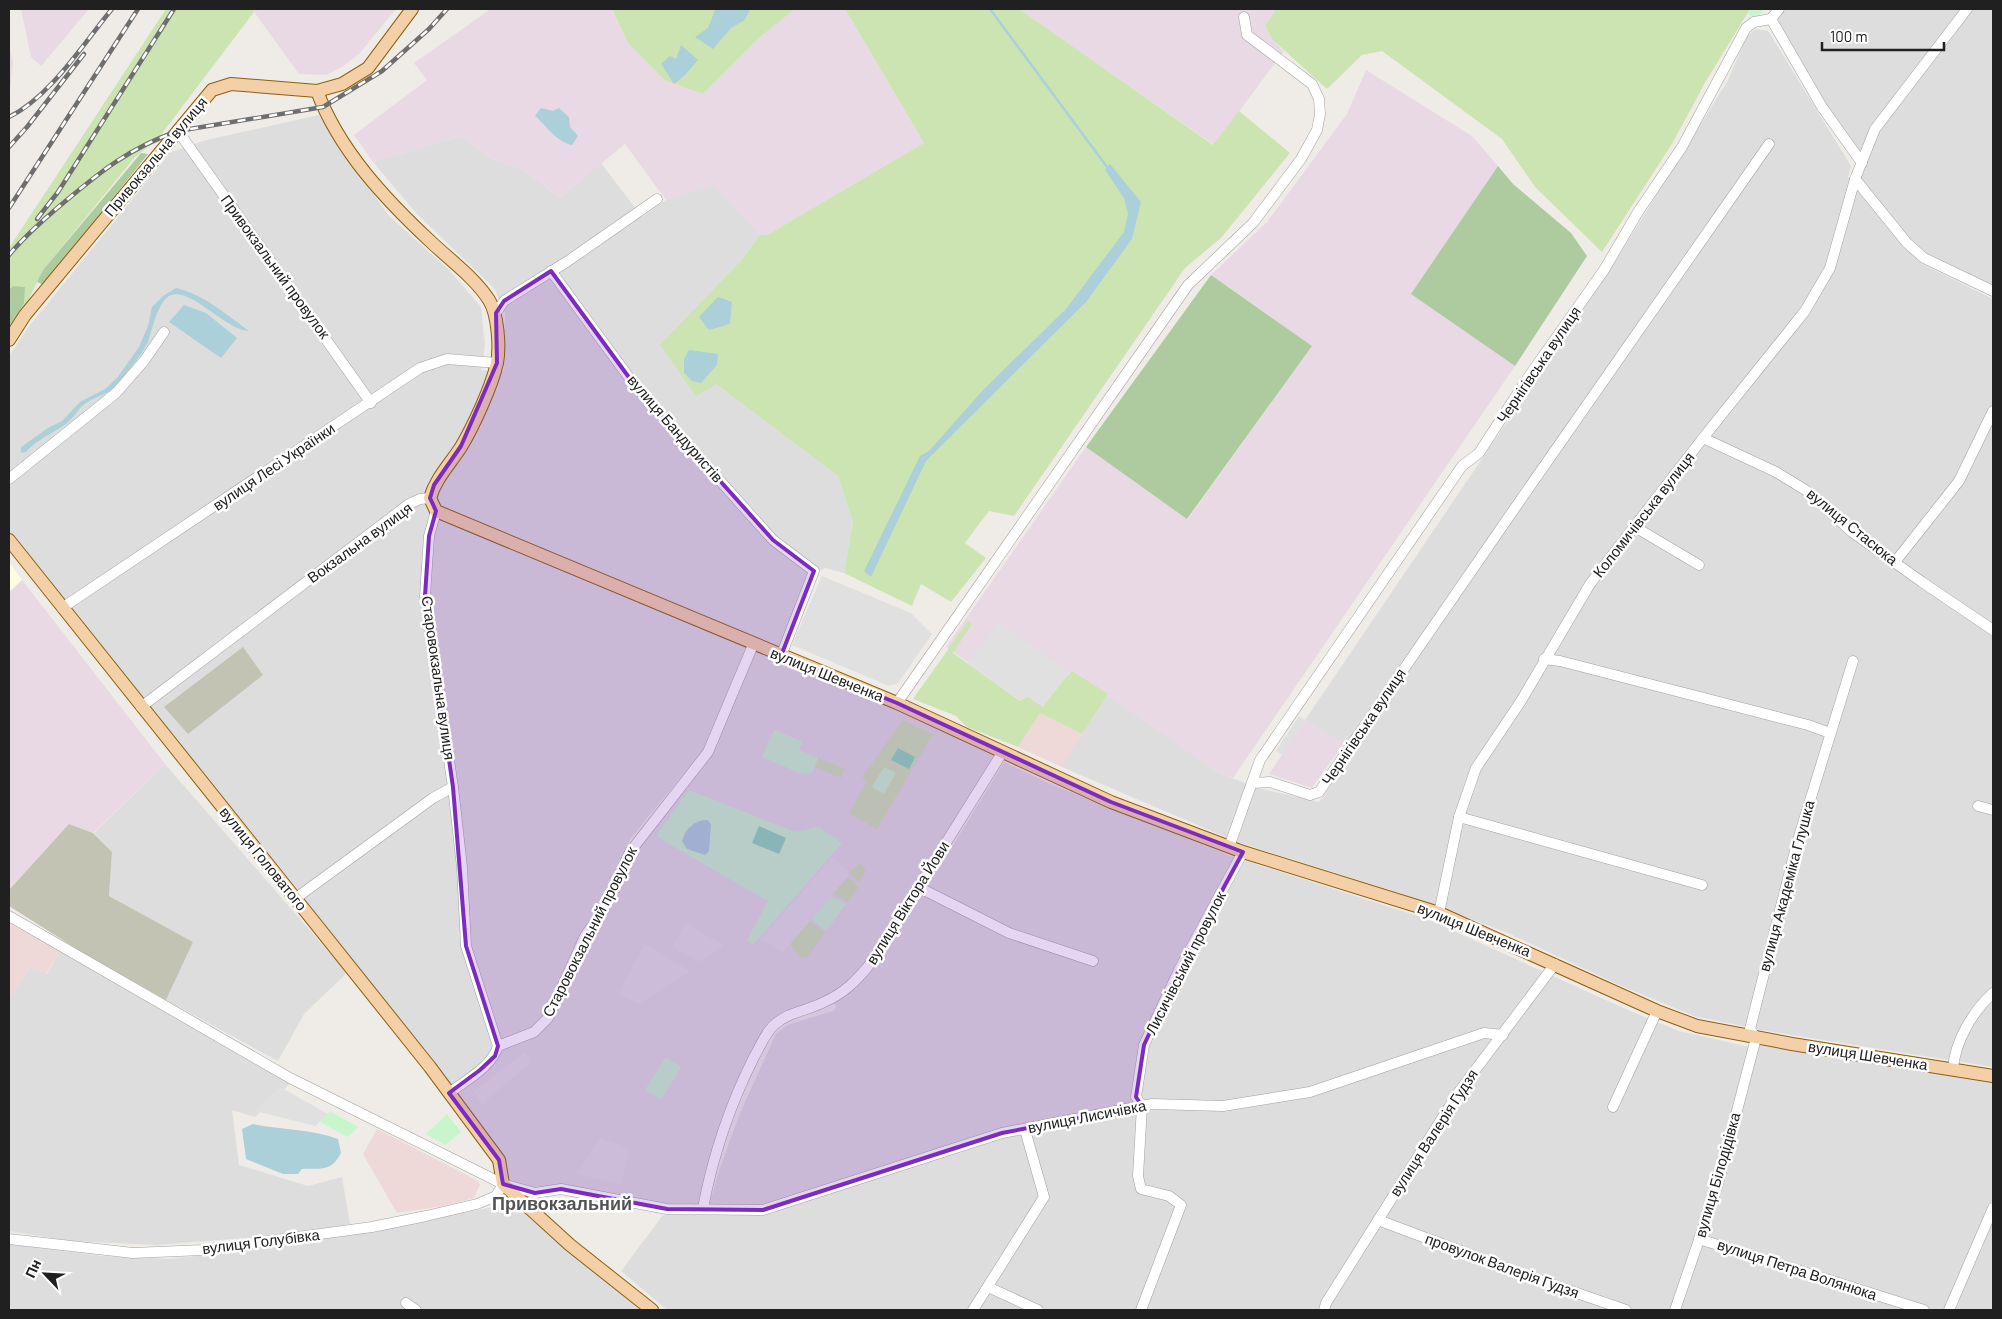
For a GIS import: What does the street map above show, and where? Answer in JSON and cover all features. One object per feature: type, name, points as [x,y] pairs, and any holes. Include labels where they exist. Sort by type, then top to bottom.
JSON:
[{"type":"main road","name":"Привокзальна вулиця","points":[[9,340],[25,315],[212,90],[232,84],[317,91],[342,84],[368,68],[412,9]]},
{"type":"main road","points":[[317,91],[323,107],[356,160],[391,205],[475,283],[489,300],[496,313]]},
{"type":"main road","name":"Вокзальна вулиця","points":[[430,498],[434,485],[461,446],[482,403],[497,363],[496,313]]},
{"type":"main road","points":[[430,498],[436,511]]},
{"type":"main road","name":"вулиця Шевченка","points":[[436,511],[897,703],[1002,754],[1111,802],[1229,847],[1439,913],[1556,964],[1656,1011],[1697,1026],[1756,1038],[1993,1076]]},
{"type":"main road","name":"вулиця Головатого","points":[[9,540],[296,898],[449,1093],[499,1160],[503,1184]]},
{"type":"main road","points":[[503,1184],[570,1245],[652,1310]]},
{"type":"street","points":[[1779,9],[1770,19],[1822,107],[1862,163]]},
{"type":"street","name":"Коломичівська вулиця","points":[[1439,913],[1460,817],[1476,768],[1521,702],[1544,659],[1590,584],[1703,438],[1805,311],[1830,268],[1855,179],[1875,129],[1967,9]]},
{"type":"street","points":[[897,703],[1188,285],[1253,223],[1301,160],[1317,130],[1320,106],[1312,84],[1247,35],[1244,17]]},
{"type":"street","name":"Чернігівська вулиця","points":[[1769,144],[1319,792],[1310,795],[1270,782],[1253,783],[1260,760],[1294,710],[1462,466],[1479,454],[1527,379],[1596,281],[1638,212],[1682,147],[1746,28],[1763,19],[1770,19]]},
{"type":"street","name":"Привокзальний провулок","points":[[178,131],[372,403]]},
{"type":"street","points":[[1855,179],[1907,243],[1924,258],[1993,291]]},
{"type":"street","points":[[496,313],[504,301],[656,199]]},
{"type":"street","name":"вулиця Бандуристів","points":[[551,271],[636,387],[773,540],[814,571],[781,656]]},
{"type":"street","points":[[9,479],[116,392],[144,361],[164,332]]},
{"type":"street","name":"вулиця Лесі Українки","points":[[62,608],[372,403],[420,368],[447,359],[497,363]]},
{"type":"street","points":[[1894,562],[1959,481],[1993,411]]},
{"type":"street","name":"вулиця Стасюка","points":[[1703,438],[1776,472],[1807,490],[1852,532],[1993,630]]},
{"type":"street","name":"Вокзальна вулиця","points":[[141,707],[409,504],[420,499],[430,498]]},
{"type":"street","name":"Старовокзальна вулиця","points":[[436,511],[429,536],[426,596],[453,787],[462,867],[466,946],[498,1046]]},
{"type":"street","points":[[1635,527],[1699,565]]},
{"type":"street","name":"Старовокзальний провулок","points":[[498,1046],[534,1032],[548,1018],[585,936],[603,911],[630,852],[644,831],[708,752],[754,645]]},
{"type":"street","points":[[1544,659],[1560,661],[1808,725],[1830,733]]},
{"type":"street","name":"вулиця Академіка Глушка","points":[[1756,1038],[1750,1029],[1798,843],[1853,661]]},
{"type":"street","name":"вулиця Віктора Йови","points":[[703,1208],[710,1171],[738,1089],[772,1026],[786,1016],[822,1003],[848,989],[872,963],[1002,754]]},
{"type":"street","points":[[1229,847],[1253,783]]},
{"type":"street","points":[[296,898],[433,798],[453,787]]},
{"type":"street","points":[[1460,817],[1702,885]]},
{"type":"street","name":"Лисичівський провулок","points":[[1141,1310],[1181,1205],[1169,1196],[1141,1189],[1138,1176],[1142,1106],[1136,1097],[1144,1045],[1179,970],[1244,852]]},
{"type":"street","points":[[918,887],[1009,933],[1093,961]]},
{"type":"street","points":[[9,916],[290,1078],[503,1184]]},
{"type":"street","name":"вулиця Валерія Гудзя","points":[[1324,1310],[1458,1093],[1556,964]]},
{"type":"street","points":[[1953,1069],[1954,1058],[1961,1037],[1983,1002],[1993,993]]},
{"type":"street","points":[[1613,1107],[1656,1011]]},
{"type":"street","name":"вулиця Лисичівка","points":[[503,1184],[536,1193],[561,1189],[667,1209],[763,1210],[1002,1133],[1152,1104],[1223,1106],[1310,1092],[1484,1033],[1503,1035]]},
{"type":"street","name":"вулиця Білодідівка","points":[[1675,1310],[1717,1187],[1756,1038]]},
{"type":"street","points":[[449,1093],[480,1070],[495,1056],[498,1046]]},
{"type":"street","points":[[973,1310],[1044,1197],[1025,1130]]},
{"type":"street","name":"вулиця Голубівка","points":[[9,1239],[133,1253],[203,1250],[301,1237],[426,1216],[477,1204],[496,1196],[503,1184]]},
{"type":"street","points":[[1949,1310],[1993,1208]]},
{"type":"street","name":"провулок Валерія Гудзя","points":[[1378,1220],[1522,1274],[1626,1310]]},
{"type":"street","name":"вулиця Петра Волянюка","points":[[1699,1239],[1924,1310]]},
{"type":"street","points":[[988,1287],[1038,1310]]},
{"type":"street","points":[[406,1303],[416,1310]]},
{"type":"highlighted area","points":[[551,271],[636,387],[773,540],[814,571],[781,656],[897,703],[1111,802],[1243,852],[1179,970],[1144,1045],[1136,1097],[1142,1106],[1002,1133],[763,1210],[667,1209],[561,1189],[535,1193],[503,1184],[499,1160],[449,1093],[480,1070],[495,1056],[498,1046],[466,946],[453,787],[425,596],[429,536],[436,511],[430,498],[434,485],[461,446],[497,363],[496,313],[504,301]]},
{"type":"shaded area","points":[[21,9],[89,9],[41,66],[31,57]]},
{"type":"shaded area","points":[[252,9],[396,9],[360,53],[342,67],[326,75],[299,74]]},
{"type":"shaded area","points":[[487,9],[612,9],[628,43],[664,80],[703,94],[760,37],[795,9],[845,9],[924,143],[767,235],[760,235],[713,185],[666,200],[625,144],[560,198],[524,170],[492,159],[460,136],[373,162],[354,135],[427,80],[414,63],[488,11]]},
{"type":"shaded area","points":[[1023,9],[1276,9],[1265,26],[1273,40],[1284,51],[1214,145],[1021,11]]},
{"type":"shaded area","points":[[1778,9],[1993,9],[1993,291],[1927,259],[1855,179],[1862,163],[1771,19]]},
{"type":"shaded area","points":[[1756,29],[1768,31],[1851,166],[1848,177],[1894,234],[1922,264],[1993,299],[1993,1067],[1761,1030],[1694,1016],[1617,984],[1508,933],[1403,894],[1237,842],[1062,767],[1069,753],[1108,694],[1219,773],[1258,788],[1319,802],[1354,751],[1305,720],[1606,276],[1727,82],[1747,36]]},
{"type":"shaded area","points":[[9,45],[13,62],[9,100]]},
{"type":"shaded area","points":[[1366,70],[1472,136],[1498,166],[1412,294],[1515,366],[1233,778],[1219,773],[1072,671],[1021,701],[946,647],[1086,447],[1188,519],[1312,346],[1211,275],[1267,222],[1347,114]]},
{"type":"shaded area","points":[[319,115],[388,215],[449,270],[481,307],[485,346],[481,370],[504,371],[505,313],[494,288],[417,214],[373,162],[460,136],[492,159],[524,170],[560,198],[601,163],[642,217],[666,200],[713,184],[760,235],[740,262],[716,384],[838,476],[853,522],[844,573],[825,568],[806,576],[779,648],[750,637],[703,750],[630,839],[598,909],[580,935],[545,1016],[533,1028],[491,1055],[478,1068],[450,1088],[296,887],[263,848],[261,849],[9,532],[9,356],[30,325],[171,152],[206,140]]},
{"type":"shaded area","points":[[9,562],[22,580],[9,592]]},
{"type":"shaded area","points":[[822,576],[911,613],[932,634],[898,683],[889,686],[792,645]]},
{"type":"shaded area","points":[[22,580],[165,764],[93,833],[69,824],[9,890],[9,592]]},
{"type":"shaded area","points":[[998,622],[1070,672],[1043,707],[1026,696],[1021,701],[968,664]]},
{"type":"shaded area","points":[[753,645],[1002,752],[933,878],[1004,762],[1050,784],[1231,856],[1427,919],[1630,1011],[1679,1031],[1749,1047],[1712,1183],[1670,1310],[667,1310],[621,1271],[663,1215],[706,1215],[720,1168],[740,1113],[776,1034],[787,1025],[833,1011],[837,1006],[828,1000],[773,1026],[738,1089],[703,1208],[667,1209],[503,1184],[499,1160],[449,1093],[480,1070],[498,1046],[534,1032],[548,1018],[639,839],[703,758]]},
{"type":"shaded area","points":[[243,647],[263,675],[188,734],[164,707]]},
{"type":"shaded area","points":[[1040,713],[1082,734],[1062,767],[1018,747]]},
{"type":"shaded area","points":[[1299,716],[1305,720],[1282,755],[1276,751]]},
{"type":"shaded area","points":[[1305,720],[1344,743],[1312,788],[1269,774]]},
{"type":"shaded area","points":[[165,764],[347,973],[304,1014],[278,1061],[166,1000],[193,942],[109,896],[112,852],[94,833]]},
{"type":"shaded area","points":[[69,824],[93,833],[112,852],[109,896],[193,942],[166,1000],[80,951],[9,906],[9,890]]},
{"type":"shaded area","points":[[832,857],[850,874],[790,944],[783,952],[761,939]]},
{"type":"shaded area","points":[[685,922],[724,946],[700,962],[673,947]]},
{"type":"shaded area","points":[[9,923],[60,951],[46,974],[31,967],[9,998]]},
{"type":"shaded area","points":[[645,944],[690,971],[639,1004],[618,993]]},
{"type":"shaded area","points":[[60,951],[291,1083],[255,1117],[232,1110],[239,1165],[308,1186],[342,1177],[350,1224],[282,1235],[158,1245],[71,1241],[9,1231],[9,998],[31,967],[47,974]]},
{"type":"shaded area","points":[[1760,1040],[1993,1078],[1993,1310],[1678,1310]]},
{"type":"shaded area","points":[[525,1052],[531,1060],[529,1064],[482,1104],[474,1091]]},
{"type":"shaded area","points":[[280,1087],[328,1114],[315,1126],[255,1111]]},
{"type":"shaded area","points":[[377,1129],[478,1181],[480,1185],[474,1198],[443,1206],[397,1213],[363,1154]]},
{"type":"shaded area","points":[[600,1138],[630,1148],[621,1185],[577,1174]]},
{"type":"shaded area","points":[[516,1203],[645,1310],[9,1310],[9,1244],[102,1256],[171,1259],[295,1244]]},
{"type":"green space","points":[[166,9],[252,9],[254,12],[157,140],[135,157],[43,270],[28,301],[9,330],[9,248]]},
{"type":"green space","points":[[612,9],[795,9],[760,37],[703,94],[664,80],[628,43]]},
{"type":"green space","points":[[845,9],[1023,9],[1022,11],[1213,145],[1239,111],[1290,153],[1221,238],[1185,268],[1014,516],[989,511],[965,543],[986,558],[951,602],[921,584],[912,606],[844,573],[853,522],[838,476],[716,384],[696,396],[660,345],[740,262],[760,235],[767,235],[924,143]]},
{"type":"green space","points":[[1276,9],[1750,9],[1706,81],[1672,144],[1602,252],[1535,187],[1502,139],[1382,51],[1362,55],[1327,89],[1273,40],[1265,26]]},
{"type":"green space","points":[[1750,9],[1764,9],[1756,19],[1748,14]]},
{"type":"green space","points":[[141,153],[148,154],[44,285],[37,282],[43,270]]},
{"type":"green space","points":[[1498,166],[1513,184],[1571,233],[1587,256],[1515,366],[1411,294]]},
{"type":"green space","points":[[1211,275],[1312,346],[1187,519],[1086,447]]},
{"type":"green space","points":[[13,286],[25,287],[24,303],[9,327],[9,290]]},
{"type":"green space","points":[[968,621],[972,624],[953,653],[1020,701],[1067,676],[1072,671],[1108,694],[1082,734],[1040,713],[1018,747],[967,727],[956,716],[913,699]]},
{"type":"green space","points":[[903,720],[933,734],[877,829],[849,813],[867,781],[862,777]]},
{"type":"green space","points":[[774,730],[803,742],[799,750],[818,758],[812,773],[802,774],[762,757]]},
{"type":"green space","points":[[898,748],[915,757],[909,769],[891,760]]},
{"type":"green space","points":[[818,758],[845,769],[841,778],[814,767]]},
{"type":"green space","points":[[884,767],[896,773],[884,794],[872,787]]},
{"type":"green space","points":[[689,790],[795,832],[819,827],[842,843],[753,945],[747,940],[768,901],[659,838],[657,834]]},
{"type":"green space","points":[[759,826],[786,838],[779,854],[752,843]]},
{"type":"green space","points":[[860,863],[866,869],[859,883],[849,873]]},
{"type":"green space","points":[[848,877],[859,887],[848,902],[833,893]]},
{"type":"green space","points":[[831,896],[846,904],[826,931],[812,919]]},
{"type":"green space","points":[[810,921],[825,933],[807,958],[801,958],[790,944]]},
{"type":"green space","points":[[666,1057],[681,1067],[661,1100],[645,1090]]},
{"type":"green space","points":[[330,1111],[358,1127],[348,1137],[320,1122]]},
{"type":"green space","points":[[447,1114],[461,1132],[445,1145],[426,1134]]},
{"type":"water","points":[[750,9],[745,20],[731,28],[713,49],[695,37],[708,28],[715,10]]},
{"type":"water","points":[[681,45],[698,60],[674,84],[661,64],[670,56],[676,59]]},
{"type":"water","points":[[541,108],[553,111],[559,108],[569,117],[570,127],[578,136],[572,145],[556,137],[535,116]]},
{"type":"water","points":[[1110,164],[1141,202],[1132,239],[1086,302],[926,461],[871,577],[864,571],[920,456],[929,451],[983,390],[1066,309],[1124,232],[1128,214],[1124,198],[1105,170]]},
{"type":"water","points":[[176,288],[205,300],[249,331],[230,324],[189,298],[171,295],[166,298],[159,309],[148,342],[115,386],[108,392],[90,400],[66,424],[40,440],[26,452],[21,453],[21,447],[48,428],[62,421],[80,402],[105,389],[117,378],[139,347],[148,326],[152,307],[163,296]]},
{"type":"water","points":[[718,297],[732,302],[730,324],[709,330],[699,317]]},
{"type":"water","points":[[184,305],[206,313],[237,338],[221,358],[169,322]]},
{"type":"water","points":[[689,350],[718,354],[717,365],[701,383],[692,381],[684,373],[684,359]]},
{"type":"water","points":[[708,820],[711,825],[709,851],[705,855],[687,849],[682,841],[688,829],[699,821]]},
{"type":"water","points":[[253,1124],[307,1131],[338,1139],[341,1153],[334,1163],[325,1168],[302,1169],[298,1174],[283,1174],[246,1159],[242,1129]]},
{"type":"waterway","points":[[990,9],[1107,167]]},
{"type":"railway","points":[[9,117],[38,97],[52,83],[112,9]]},
{"type":"railway","points":[[9,208],[138,9]]},
{"type":"railway","points":[[37,219],[58,192],[174,9]]},
{"type":"railway","points":[[9,255],[34,228],[89,181],[130,153],[178,131],[323,107],[382,71],[429,29],[447,9]]},
{"type":"railway","points":[[9,147],[84,54]]},
{"type":"district","name":"Привокзальний","points":[[562,1204]]}]
